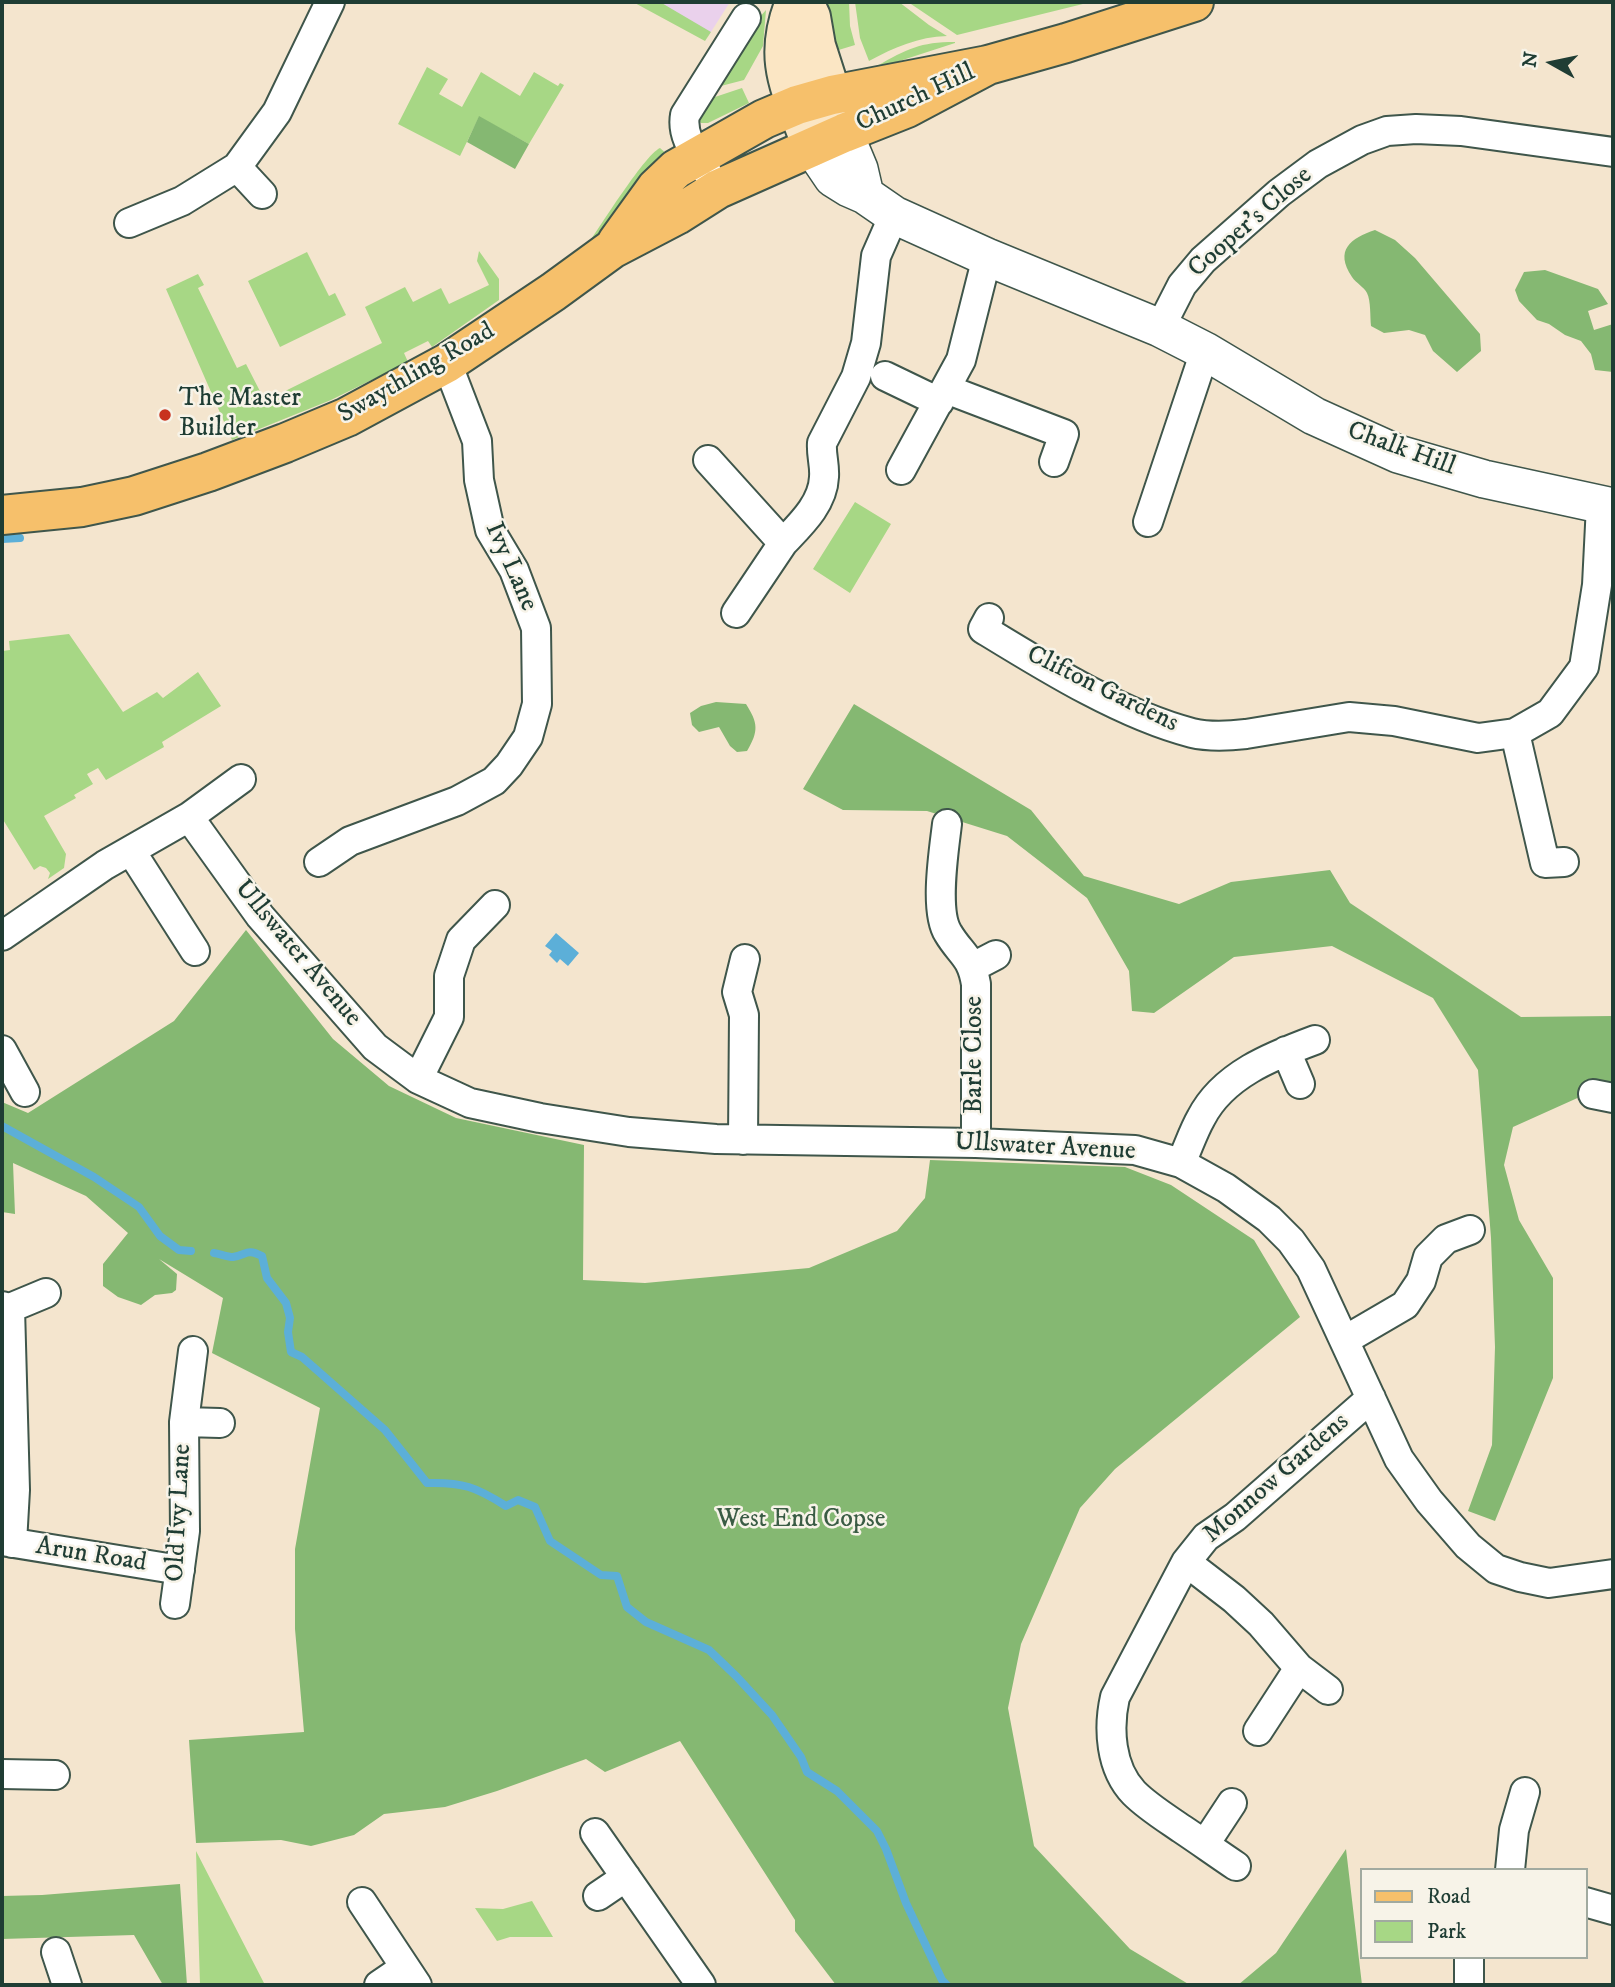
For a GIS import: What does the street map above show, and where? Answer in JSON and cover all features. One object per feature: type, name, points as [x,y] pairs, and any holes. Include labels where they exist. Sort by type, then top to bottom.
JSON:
[{"type":"main road","points":[[794,2],[785,25],[785,70],[815,100]]},
{"type":"main road","points":[[804,2],[811,17],[816,46],[815,100],[828,140]]},
{"type":"main road","name":"Church Hill","points":[[815,100],[988,65],[1194,2]]},
{"type":"main road","name":"Church Hill","points":[[828,140],[907,108],[988,65]]},
{"type":"main road","name":"Swaythling Road","points":[[612,249],[656,188],[676,169],[764,119],[815,100]]},
{"type":"main road","name":"Swaythling Road","points":[[2,514],[82,507],[134,496],[185,481],[347,416],[447,363],[612,249],[718,190],[828,140]]},
{"type":"street","points":[[129,223],[182,201],[237,167],[277,113],[322,4]]},
{"type":"street","points":[[718,190],[687,140],[683,126],[685,115],[746,18]]},
{"type":"street","name":"Cooper's Close","points":[[1160,328],[1182,285],[1203,260],[1279,193],[1318,164],[1362,140],[1387,131],[1461,131],[1613,152]]},
{"type":"street","points":[[736,613],[783,543],[803,522],[820,496],[824,478],[822,443],[856,377],[866,343],[879,205],[859,169],[828,140]]},
{"type":"street","points":[[237,167],[262,194]]},
{"type":"street","name":"Chalk Hill","points":[[879,205],[988,257],[1160,328],[1205,351],[1314,416],[1398,454],[1484,479],[1607,506]]},
{"type":"street","points":[[901,470],[961,360],[988,257]]},
{"type":"street","points":[[1148,522],[1205,351]]},
{"type":"street","name":"Ivy Lane","points":[[319,862],[350,841],[457,801],[494,781],[528,737],[537,704],[536,628],[513,570],[489,530],[479,480],[477,441],[447,363]]},
{"type":"street","points":[[885,376],[1064,434],[1054,462]]},
{"type":"street","points":[[708,460],[783,543]]},
{"type":"street","name":"Clifton Gardens","points":[[983,629],[1038,663],[1115,702],[1162,724],[1195,734],[1230,736],[1349,718],[1394,721],[1478,738],[1515,733],[1550,713],[1584,667],[1607,506]]},
{"type":"street","points":[[1515,733],[1546,865]]},
{"type":"street","points":[[2,936],[64,892],[190,817],[241,779]]},
{"type":"street","name":"Ullswater Avenue","points":[[190,817],[260,916],[375,1046],[418,1079],[470,1103],[540,1118],[629,1132],[743,1140],[976,1143],[1135,1150],[1181,1163],[1226,1188],[1269,1219],[1291,1241],[1311,1269],[1399,1459],[1429,1501],[1468,1546],[1496,1569],[1549,1583],[1613,1574]]},
{"type":"street","name":"Barle Close","points":[[947,824],[941,904],[946,931],[966,955],[985,961],[976,984],[976,1143]]},
{"type":"street","points":[[131,851],[195,951]]},
{"type":"street","points":[[418,1079],[449,1017],[449,976],[454,957],[464,935],[495,905]]},
{"type":"street","points":[[743,1140],[744,1015],[737,992],[745,959]]},
{"type":"street","points":[[1181,1163],[1202,1116],[1221,1093],[1244,1072],[1315,1040]]},
{"type":"street","points":[[2,1050],[25,1092]]},
{"type":"street","points":[[1286,1051],[1300,1084]]},
{"type":"street","points":[[1345,1340],[1405,1305],[1421,1282],[1428,1257],[1446,1239],[1470,1230]]},
{"type":"street","points":[[7,1542],[15,1490],[6,1307],[46,1293]]},
{"type":"street","name":"Old Ivy Lane","points":[[175,1604],[185,1531],[184,1422],[192,1351]]},
{"type":"street","name":"Monnow Gardens","points":[[1236,1866],[1143,1802],[1128,1787],[1117,1763],[1111,1738],[1115,1697],[1186,1562],[1206,1537],[1235,1517],[1371,1398]]},
{"type":"street","name":"Old Ivy Lane","points":[[184,1422],[220,1423]]},
{"type":"street","name":"Arun Road","points":[[7,1542],[180,1570]]},
{"type":"street","name":"Monnow Gardens","points":[[1186,1562],[1234,1599],[1261,1624],[1299,1668],[1328,1690]]},
{"type":"street","points":[[1258,1731],[1299,1668]]},
{"type":"street","points":[[2,1774],[55,1774]]},
{"type":"street","points":[[1510,1868],[1514,1830],[1525,1792]]},
{"type":"street","points":[[1205,1844],[1232,1804]]},
{"type":"street","points":[[595,1833],[701,1985]]},
{"type":"street","points":[[598,1896],[626,1877]]},
{"type":"street","points":[[362,1902],[410,1976],[379,1985]]},
{"type":"street","points":[[1587,1903],[1613,1910]]},
{"type":"street","points":[[56,1952],[67,1985]]},
{"type":"street","points":[[1469,1959],[1469,1985]]},
{"type":"shaded area","points":[[650,2],[730,2],[709,35]]},
{"type":"green space","points":[[633,2],[660,2],[711,32],[705,41]]},
{"type":"green space","points":[[824,2],[849,2],[850,26],[855,45],[832,52]]},
{"type":"green space","points":[[855,2],[899,2],[947,36],[926,38],[907,44],[869,61],[860,38]]},
{"type":"green space","points":[[908,2],[1091,2],[957,35]]},
{"type":"green space","points":[[766,10],[763,46],[744,80],[717,87],[758,19]]},
{"type":"green space","points":[[955,42],[878,68],[877,66],[914,48],[932,43]]},
{"type":"green space","points":[[427,67],[448,79],[439,94],[462,107],[481,72],[520,96],[534,72],[558,86],[560,83],[564,85],[529,144],[479,117],[460,156],[398,124]]},
{"type":"green space","points":[[742,88],[749,103],[708,123],[698,120],[709,99]]},
{"type":"green space","points":[[479,116],[529,144],[515,169],[467,142]]},
{"type":"green space","points":[[660,148],[669,156],[603,235],[581,254],[643,165]]},
{"type":"green space","points":[[1375,230],[1395,240],[1415,258],[1480,334],[1481,351],[1457,372],[1433,351],[1425,335],[1409,330],[1384,333],[1371,326],[1367,293],[1347,268],[1345,252],[1352,241]]},
{"type":"green space","points":[[479,251],[499,279],[499,300],[432,347],[428,341],[404,353],[408,362],[331,400],[232,440],[166,289],[198,274],[204,285],[198,288],[237,368],[246,364],[265,401],[382,343],[365,307],[405,287],[413,302],[441,288],[449,304],[489,285],[477,261]]},
{"type":"green space","points":[[307,252],[329,296],[335,293],[346,315],[280,347],[248,281]]},
{"type":"green space","points":[[1545,270],[1598,289],[1608,304],[1588,311],[1594,330],[1613,324],[1613,372],[1595,370],[1591,354],[1581,341],[1537,320],[1519,301],[1515,290],[1524,272]]},
{"type":"green space","points":[[855,502],[891,524],[850,593],[813,569]]},
{"type":"green space","points":[[69,634],[123,712],[157,692],[163,698],[198,672],[221,706],[162,742],[164,747],[106,780],[98,768],[87,774],[93,784],[74,795],[76,798],[44,816],[66,854],[64,868],[48,879],[50,873],[46,868],[40,866],[34,870],[2,818],[2,651],[10,650],[9,641]]},
{"type":"green space","points":[[716,702],[746,704],[756,727],[747,751],[737,752],[730,746],[719,727],[699,732],[692,725],[690,713],[701,706]]},
{"type":"green space","points":[[854,704],[1031,810],[1084,876],[1179,904],[1231,882],[1330,870],[1350,903],[1521,1017],[1613,1016],[1613,1082],[1513,1127],[1504,1165],[1519,1220],[1553,1278],[1553,1378],[1495,1521],[1468,1511],[1492,1445],[1495,1347],[1491,1238],[1478,1070],[1433,998],[1332,946],[1234,957],[1154,1013],[1132,1011],[1129,971],[1087,898],[1007,836],[927,811],[843,810],[803,789]]},
{"type":"green space","name":"West End Copse","points":[[246,930],[333,1039],[389,1086],[456,1118],[584,1145],[583,1280],[645,1283],[809,1268],[897,1231],[925,1198],[930,1160],[1125,1167],[1171,1185],[1254,1240],[1300,1317],[1115,1469],[1080,1508],[1021,1644],[1008,1708],[1034,1846],[1130,1949],[1190,1985],[836,1985],[795,1931],[795,1920],[680,1741],[605,1772],[586,1759],[445,1807],[384,1814],[354,1835],[311,1846],[281,1840],[196,1843],[189,1740],[304,1732],[295,1629],[295,1549],[320,1408],[212,1353],[223,1298],[159,1259],[177,1274],[176,1290],[172,1293],[155,1295],[141,1305],[118,1297],[103,1286],[103,1264],[128,1233],[86,1196],[13,1163],[15,1214],[2,1212],[2,1102],[28,1113],[174,1021]]},
{"type":"green space","points":[[1346,1849],[1362,1985],[1238,1985],[1276,1953]]},
{"type":"green space","points":[[196,1851],[265,1985],[200,1985]]},
{"type":"green space","points":[[180,1884],[187,1985],[163,1985],[134,1935],[2,1939],[2,1896]]},
{"type":"green space","points":[[532,1901],[553,1937],[510,1937],[497,1941],[475,1908],[503,1909]]},
{"type":"water","points":[[556,933],[579,953],[568,966],[560,959],[557,963],[549,955],[552,951],[545,946]]},
{"type":"waterway","points":[[2,539],[20,538]]},
{"type":"waterway","points":[[2,1126],[94,1177],[139,1207],[160,1236],[179,1250],[191,1251]]},
{"type":"waterway","points":[[214,1253],[233,1257],[249,1252],[262,1256],[267,1278],[286,1303],[290,1318],[288,1332],[291,1352],[302,1357],[385,1430],[427,1483],[460,1485],[486,1494],[506,1506],[518,1500],[535,1507],[550,1541],[601,1575],[617,1576],[627,1607],[646,1622],[709,1650],[737,1677],[772,1715],[801,1757],[807,1772],[837,1791],[877,1831],[906,1903],[942,1980],[947,1985]]},
{"type":"place","name":"The Master Builder","points":[[165,415]]}]
